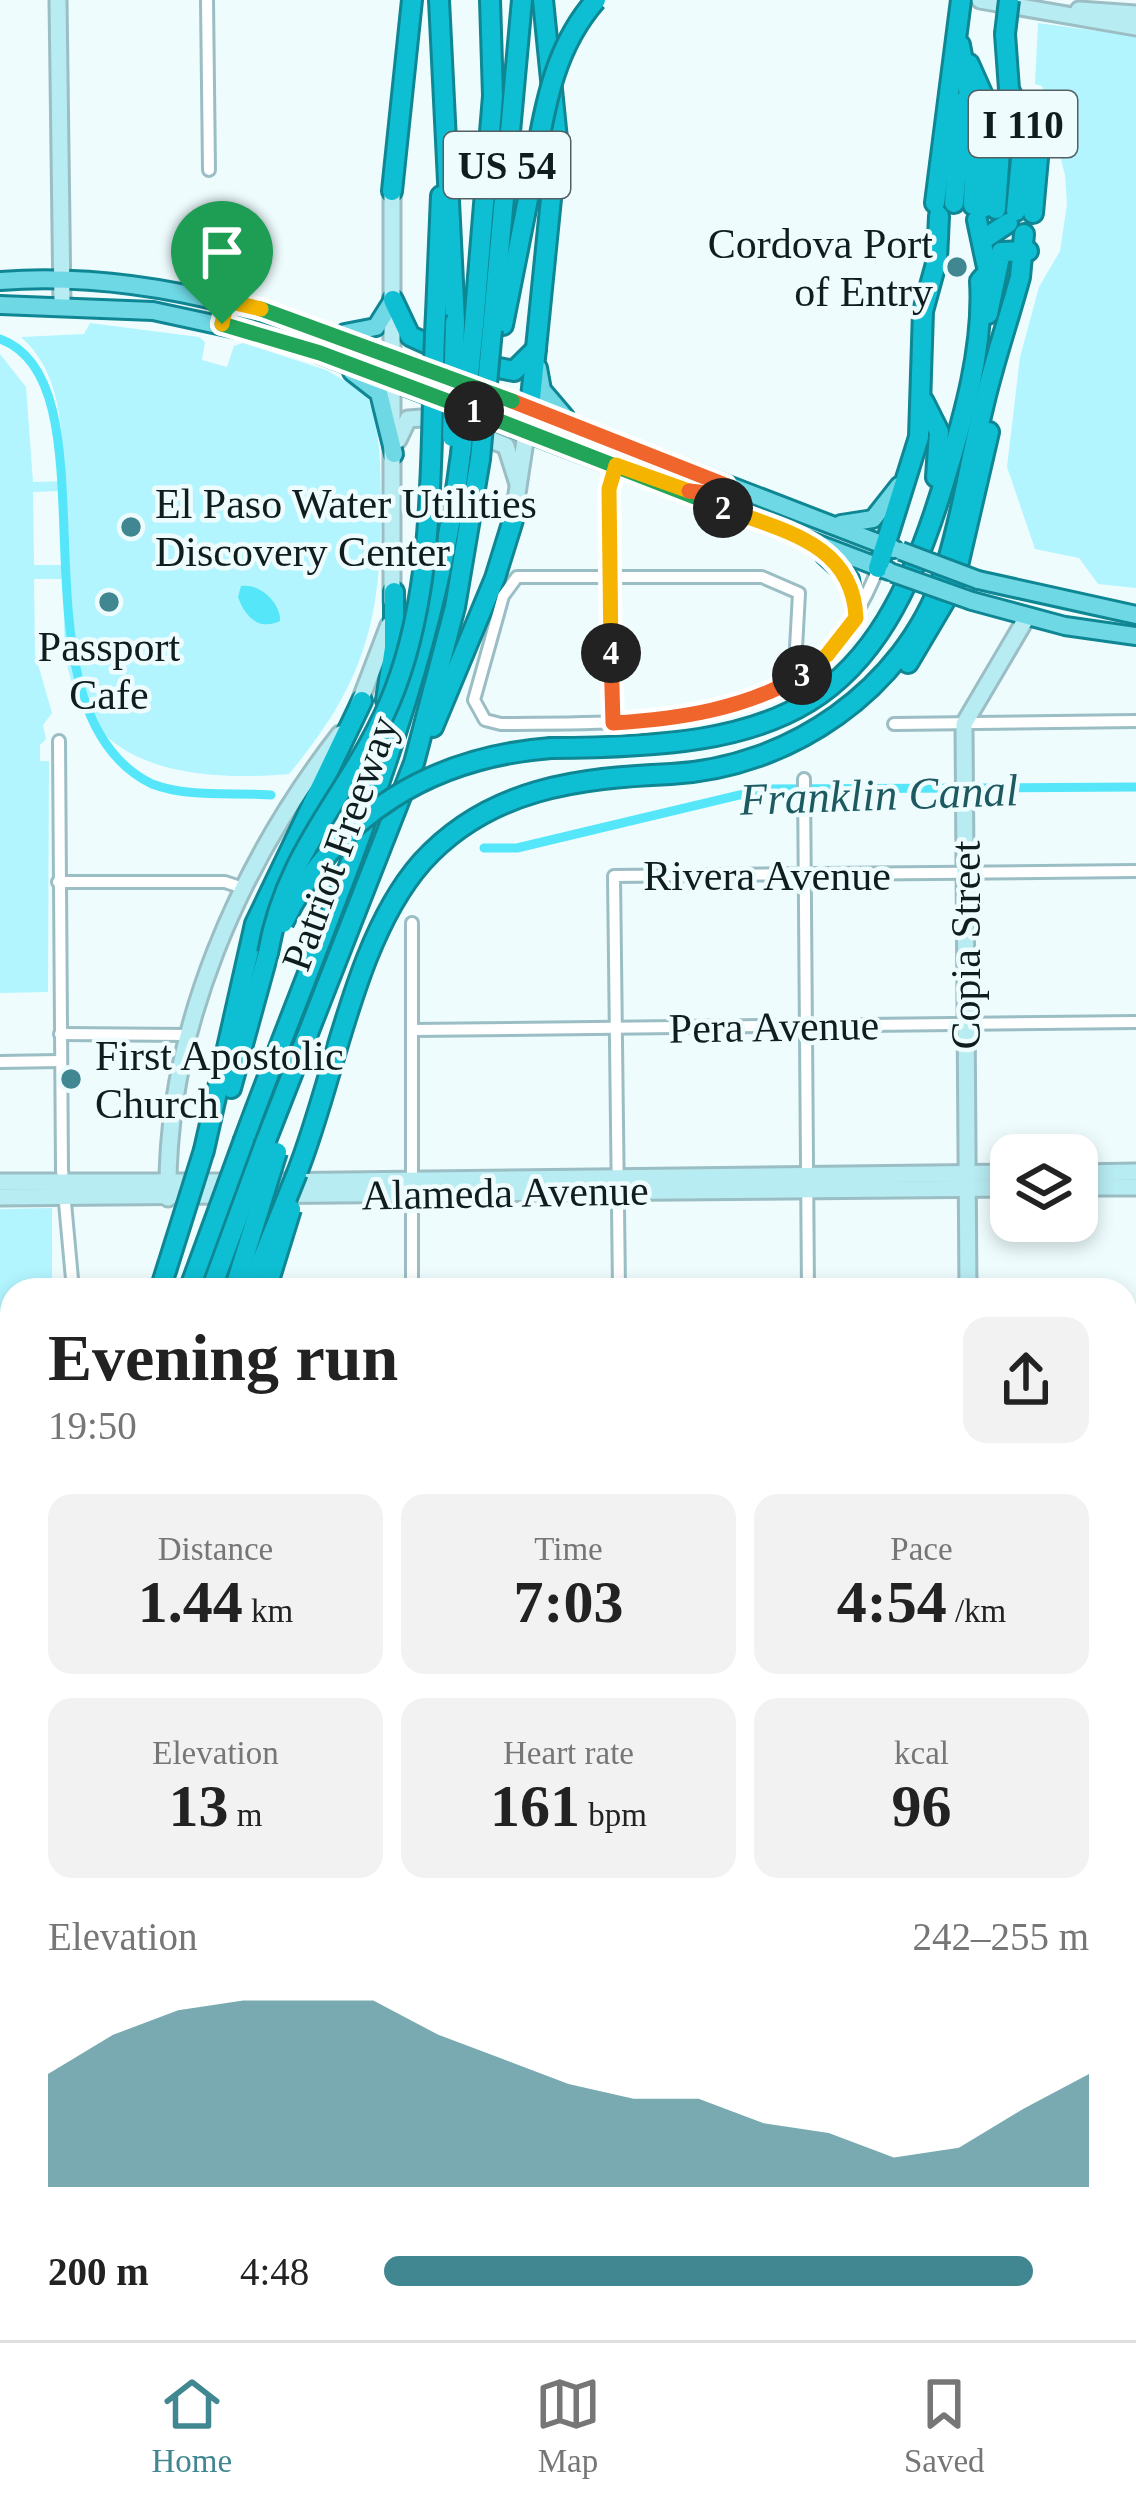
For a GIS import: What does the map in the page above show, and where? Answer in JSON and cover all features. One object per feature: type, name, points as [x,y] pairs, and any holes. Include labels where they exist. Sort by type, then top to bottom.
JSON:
[{"type":"highway","points":[[392,191],[412,0]]},
{"type":"highway","points":[[439,0],[446,101],[480,328]]},
{"type":"highway","points":[[464,453],[480,328],[493,96],[490,0]]},
{"type":"highway","name":"US 54","points":[[480,328],[522,0]]},
{"type":"highway","points":[[530,408],[557,139],[544,0]]},
{"type":"highway","points":[[480,328],[532,179],[557,63],[596,0]]},
{"type":"highway","points":[[961,0],[961,73],[940,106],[1000,255],[994,298],[978,334]]},
{"type":"highway","name":"I 110","points":[[985,222],[1007,151],[1009,0]]},
{"type":"highway","name":"I 110","points":[[297,1173],[389,912],[442,844],[535,789],[593,776],[707,771],[813,744],[850,720],[901,672],[937,622],[974,517],[1006,315],[985,222],[988,138],[959,37]]},
{"type":"highway","name":"I 110","points":[[928,531],[965,404],[978,334],[980,281],[988,272],[975,128],[959,37]]},
{"type":"highway","name":"I 110","points":[[961,73],[1008,104],[1038,158],[985,222]]},
{"type":"highway","name":"I 110","points":[[961,73],[1000,136],[985,222]]},
{"type":"highway","points":[[174,1278],[295,864],[377,728],[408,648],[422,570],[446,101]]},
{"type":"highway","name":"I 110","points":[[985,222],[1030,164],[1008,104]]},
{"type":"highway","points":[[885,570],[924,402],[923,311],[985,222]]},
{"type":"highway","points":[[393,300],[410,335],[484,366],[514,370],[536,349]]},
{"type":"highway","name":"Patriot Freeway","points":[[193,1278],[419,667],[464,453],[486,409],[480,328]]},
{"type":"highway","points":[[268,953],[304,884],[374,808],[417,781],[469,760],[550,748],[682,745],[739,733],[782,717],[827,688],[870,646],[914,571],[928,531],[939,432],[924,402]]},
{"type":"highway","name":"Patriot Freeway","points":[[271,1148],[295,1069],[413,763],[455,607],[464,453]]},
{"type":"highway","points":[[413,763],[495,578],[513,520]]},
{"type":"highway","points":[[350,852],[383,718],[394,648],[394,592]]},
{"type":"highway","points":[[164,1278],[209,1151],[255,924],[362,701]]},
{"type":"highway","points":[[217,1278],[271,1148]]},
{"type":"highway","points":[[238,1278],[271,1148]]},
{"type":"highway","points":[[255,1278],[297,1173]]},
{"type":"highway","points":[[269,1278],[297,1173]]},
{"type":"main road","points":[[58,0],[62,303]]},
{"type":"main road","points":[[984,0],[1136,14]]},
{"type":"main road","points":[[984,0],[1136,26]]},
{"type":"main road","points":[[168,1190],[190,1035],[243,888],[288,806],[362,701],[388,632],[394,592],[392,191]]},
{"type":"main road","points":[[0,280],[60,280],[227,301],[331,332],[978,580],[1079,606],[1136,614]]},
{"type":"main road","points":[[331,332],[355,334],[376,327],[393,300]]},
{"type":"main road","points":[[222,324],[227,301]]},
{"type":"main road","points":[[0,305],[62,303],[222,324],[394,380],[972,601],[1027,617],[1136,636]]},
{"type":"main road","points":[[536,349],[542,390],[575,424]]},
{"type":"main road","points":[[320,353],[379,393],[394,454]]},
{"type":"main road","points":[[513,520],[530,408]]},
{"type":"main road","points":[[394,454],[408,419],[436,417],[506,446],[518,484]]},
{"type":"main road","points":[[830,524],[865,522],[883,512],[915,452]]},
{"type":"main road","points":[[676,489],[708,493],[725,485]]},
{"type":"main road","points":[[812,542],[847,573],[856,618]]},
{"type":"main road","points":[[1027,617],[1039,607],[1064,611],[1079,606]]},
{"type":"main road","name":"Copia Street","points":[[968,1278],[964,724],[1027,617]]},
{"type":"main road","points":[[1098,1173],[1136,1172]]},
{"type":"main road","name":"Alameda Avenue","points":[[0,1182],[66,1189],[168,1190],[967,1181],[990,1177]]},
{"type":"main road","name":"Alameda Avenue","points":[[967,1181],[990,1185]]},
{"type":"main road","points":[[1098,1187],[1136,1187]]},
{"type":"main road","name":"Alameda Avenue","points":[[0,1197],[66,1189]]},
{"type":"street","points":[[207,0],[209,170]]},
{"type":"street","points":[[613,723],[609,489],[616,465]]},
{"type":"street","points":[[796,648],[799,593],[750,575],[511,580],[475,695],[484,720],[501,724],[613,723],[682,716],[779,689],[827,655],[885,570]]},
{"type":"street","points":[[894,724],[1136,721]]},
{"type":"street","points":[[59,741],[60,1061],[72,1278]]},
{"type":"street","points":[[804,779],[808,1278]]},
{"type":"street","name":"Rivera Avenue","points":[[616,1028],[614,876],[1136,872]]},
{"type":"street","points":[[58,882],[225,882],[243,888]]},
{"type":"street","points":[[412,923],[412,1278]]},
{"type":"street","name":"Pera Avenue","points":[[412,1030],[1136,1022]]},
{"type":"street","points":[[616,1028],[619,1278]]},
{"type":"street","points":[[60,1034],[190,1035]]},
{"type":"street","points":[[0,1062],[60,1061]]},
{"type":"shaded area","points":[[1038,23],[1136,36],[1136,588],[1098,584],[1079,558],[1035,549],[1007,467],[1020,357],[1039,287],[1060,251],[1067,204],[1065,175],[1042,86],[1035,84]]},
{"type":"shaded area","points":[[90,323],[199,337],[205,342],[202,360],[227,367],[234,346],[243,343],[326,370],[365,392],[380,457],[378,579],[373,614],[352,678],[315,741],[289,774],[225,776],[160,765],[105,736],[85,712],[71,680],[64,579],[34,579],[35,654],[52,713],[43,725],[46,739],[40,745],[40,761],[49,761],[48,992],[0,993],[0,354],[26,387],[33,482],[63,481],[60,422],[52,385],[35,351],[21,337],[84,334]],"holes":[[[62,491],[64,565],[34,565],[33,492]]]},
{"type":"shaded area","points":[[52,1208],[52,1278],[0,1278],[0,1209]]},
{"type":"water","points":[[241,586],[268,596],[280,621],[259,623],[249,616],[238,597]]},
{"type":"waterway","points":[[0,339],[35,368],[54,417],[69,622],[81,689],[107,745],[152,784],[196,793],[271,795]]},
{"type":"waterway","name":"Franklin Canal","points":[[484,848],[517,848],[765,789],[1136,787]]},
{"type":"place","name":"Cordova Port of Entry","points":[[957,267]]},
{"type":"place","name":"El Paso Water Utilities Discovery Center","points":[[131,527]]},
{"type":"place","name":"Passport Cafe","points":[[109,602]]},
{"type":"place","name":"First Apostolic Church","points":[[71,1079]]},
{"type":"route","points":[[222,324],[227,301],[300,321],[725,485],[708,493],[676,489],[616,465],[609,489],[613,723],[682,716],[779,689],[827,655],[856,618],[847,573],[812,542],[676,489],[616,465],[373,372],[278,338],[222,324]]}]
